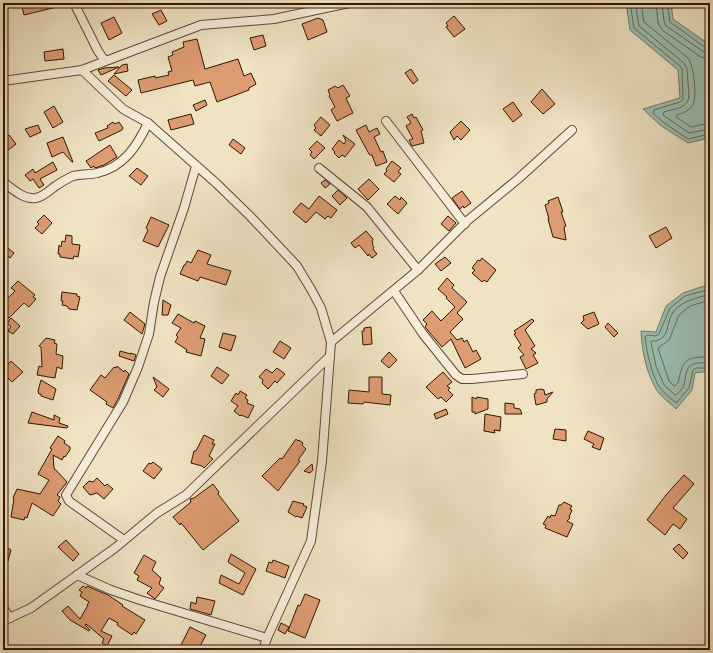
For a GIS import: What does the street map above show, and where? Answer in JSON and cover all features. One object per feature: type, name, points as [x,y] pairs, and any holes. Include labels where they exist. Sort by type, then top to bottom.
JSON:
[{"type":"street","points":[[74,3],[105,61]]},
{"type":"street","points":[[3,81],[82,70],[201,25],[274,19],[349,3]]},
{"type":"street","points":[[82,70],[122,109],[148,123],[216,183],[250,216],[297,266],[321,308],[331,342],[322,461],[311,541],[267,638],[264,650]]},
{"type":"street","points":[[386,121],[465,224]]},
{"type":"street","points":[[3,182],[27,197],[36,198],[71,177],[82,174],[96,173],[108,169],[119,163],[131,153],[139,142],[148,123]]},
{"type":"street","points":[[331,342],[418,270],[465,224],[572,130]]},
{"type":"street","points":[[124,540],[69,501],[66,495],[123,402],[138,367],[149,334],[160,277],[180,222],[196,166]]},
{"type":"street","points":[[319,168],[367,207],[418,270]]},
{"type":"street","points":[[394,291],[423,334],[456,375],[462,379],[523,374]]},
{"type":"street","points":[[3,608],[6,620],[31,608],[124,540],[157,513],[186,495],[330,356]]},
{"type":"street","points":[[77,575],[133,598],[267,638]]},
{"type":"water","points":[[626,3],[671,3],[673,19],[710,45],[710,138],[688,143],[660,125],[643,109],[680,98],[678,70],[630,30]]},
{"type":"water","points":[[710,284],[710,371],[695,373],[692,390],[676,409],[656,389],[645,361],[641,331],[656,332],[666,306],[683,293]]},
{"type":"building","points":[[21,3],[65,3],[65,5],[24,15]]},
{"type":"building","points":[[161,10],[167,21],[159,25],[152,14]]},
{"type":"building","points":[[454,16],[465,29],[454,37],[446,27],[448,26],[446,23]]},
{"type":"building","points":[[114,17],[122,33],[109,40],[101,23]]},
{"type":"building","points":[[318,18],[323,20],[327,32],[308,40],[302,24]]},
{"type":"building","points":[[263,35],[266,46],[254,50],[250,38]]},
{"type":"building","points":[[197,39],[205,69],[238,59],[244,76],[251,73],[256,84],[249,88],[249,90],[217,102],[210,82],[195,86],[193,80],[141,93],[138,80],[155,76],[155,78],[169,75],[168,72],[172,71],[168,57],[173,55],[172,52],[184,47],[183,42]]},
{"type":"building","points":[[63,49],[64,59],[45,61],[44,52]]},
{"type":"building","points":[[127,64],[128,71],[114,74],[122,65]]},
{"type":"building","points":[[119,67],[101,75],[98,70],[104,68]]},
{"type":"building","points":[[411,69],[418,80],[413,84],[405,73]]},
{"type":"building","points":[[114,75],[132,90],[126,96],[108,81]]},
{"type":"building","points":[[343,85],[350,96],[346,98],[353,113],[337,121],[331,110],[335,107],[329,96],[328,90],[335,86],[338,88]]},
{"type":"building","points":[[542,89],[555,104],[543,114],[531,102]]},
{"type":"building","points":[[205,100],[207,105],[196,111],[193,105]]},
{"type":"building","points":[[513,102],[522,115],[513,122],[503,109]]},
{"type":"building","points":[[54,106],[63,122],[53,128],[44,112]]},
{"type":"building","points":[[191,114],[194,124],[171,130],[168,120]]},
{"type":"building","points":[[412,114],[414,118],[416,117],[423,130],[421,131],[424,143],[412,146],[409,140],[413,139],[406,126],[411,123],[407,117]]},
{"type":"building","points":[[321,117],[330,125],[321,136],[314,130],[316,128],[314,125]]},
{"type":"building","points":[[461,121],[470,130],[461,140],[457,136],[454,140],[450,132]]},
{"type":"building","points":[[113,122],[115,124],[119,122],[123,128],[122,130],[99,141],[95,133],[108,128],[107,126]]},
{"type":"building","points":[[38,125],[41,132],[30,137],[25,129]]},
{"type":"building","points":[[366,125],[369,132],[377,128],[380,134],[374,137],[381,152],[383,151],[387,162],[376,166],[372,155],[369,154],[356,130]]},
{"type":"building","points":[[3,132],[7,137],[9,135],[16,144],[3,154]]},
{"type":"building","points":[[343,135],[355,144],[345,157],[342,155],[339,158],[332,149],[339,140],[344,144],[346,141]]},
{"type":"building","points":[[63,137],[73,162],[63,152],[52,157],[47,143]]},
{"type":"building","points":[[233,139],[245,148],[241,154],[229,145]]},
{"type":"building","points":[[317,141],[325,148],[314,159],[310,155],[312,152],[309,149]]},
{"type":"building","points":[[110,145],[117,157],[104,165],[95,168],[94,166],[91,168],[86,161]]},
{"type":"building","points":[[392,161],[401,168],[398,172],[401,174],[394,182],[384,174]]},
{"type":"building","points":[[53,162],[57,170],[40,179],[44,185],[39,188],[33,179],[30,181],[25,175],[33,169],[35,173]]},
{"type":"building","points":[[137,168],[148,176],[141,185],[129,176]]},
{"type":"building","points":[[369,179],[379,189],[368,200],[358,189]]},
{"type":"building","points":[[325,180],[330,184],[325,188],[321,183]]},
{"type":"building","points":[[338,190],[347,198],[340,205],[332,196]]},
{"type":"building","points":[[462,191],[471,203],[460,209],[452,198]]},
{"type":"building","points":[[319,196],[337,210],[331,218],[328,216],[325,219],[316,212],[306,223],[293,212],[301,203],[309,209]]},
{"type":"building","points":[[395,196],[400,200],[401,197],[407,203],[398,214],[387,204]]},
{"type":"building","points":[[558,197],[566,226],[564,227],[566,240],[553,237],[545,205],[549,203],[548,201]]},
{"type":"building","points":[[44,215],[52,223],[42,234],[35,228],[39,224],[37,222]]},
{"type":"building","points":[[448,216],[456,223],[449,231],[441,224]]},
{"type":"building","points":[[151,217],[169,225],[158,247],[143,241],[148,230],[146,228]]},
{"type":"building","points":[[666,227],[672,238],[656,248],[649,236]]},
{"type":"building","points":[[366,231],[373,239],[373,249],[377,254],[372,258],[369,254],[368,256],[359,245],[355,248],[351,243]]},
{"type":"building","points":[[66,235],[72,236],[72,244],[80,245],[78,257],[74,256],[73,259],[60,257],[60,254],[58,254],[59,245],[61,247],[62,241],[65,242]]},
{"type":"building","points":[[3,244],[14,253],[10,258],[6,254],[3,258]]},
{"type":"building","points":[[198,250],[211,255],[207,264],[231,271],[226,285],[200,277],[198,281],[180,274],[187,261],[191,263]]},
{"type":"building","points":[[445,257],[451,263],[441,271],[435,264]]},
{"type":"building","points":[[482,258],[496,270],[487,282],[484,280],[482,282],[472,273],[475,270],[472,268],[478,260],[480,261]]},
{"type":"building","points":[[447,278],[454,285],[452,288],[467,302],[457,313],[463,319],[450,332],[457,340],[462,338],[464,342],[467,340],[473,352],[476,350],[481,359],[465,368],[451,339],[442,347],[425,327],[427,324],[423,320],[432,311],[441,321],[455,307],[438,289]]},
{"type":"building","points":[[18,281],[35,295],[33,297],[36,299],[29,307],[24,303],[9,318],[3,312],[3,303],[15,291],[11,288]]},
{"type":"building","points":[[62,292],[77,294],[77,296],[80,297],[77,310],[69,309],[67,306],[62,305]]},
{"type":"building","points":[[163,300],[171,305],[168,315],[162,315]]},
{"type":"building","points":[[130,312],[145,324],[142,334],[124,320]]},
{"type":"building","points":[[594,312],[599,324],[588,329],[581,323],[584,320],[583,316]]},
{"type":"building","points":[[178,314],[194,323],[195,321],[205,326],[200,338],[205,339],[201,356],[186,352],[187,350],[175,342],[178,337],[176,335],[181,328],[172,323]]},
{"type":"building","points":[[11,318],[20,326],[13,334],[8,331],[11,327],[7,323]]},
{"type":"building","points":[[532,319],[534,321],[525,330],[535,346],[531,349],[536,353],[533,355],[538,363],[526,369],[520,357],[524,355],[518,348],[521,345],[514,334],[516,333],[514,331]]},
{"type":"building","points":[[608,323],[618,333],[614,337],[605,327]]},
{"type":"building","points":[[371,327],[372,344],[363,345],[362,331],[364,331],[364,328]]},
{"type":"building","points":[[223,333],[236,336],[231,351],[219,347]]},
{"type":"building","points":[[46,338],[55,340],[54,343],[57,344],[56,354],[63,356],[62,369],[57,367],[55,378],[37,375],[39,366],[42,367],[41,347],[39,346]]},
{"type":"building","points":[[280,341],[291,348],[284,359],[273,352]]},
{"type":"building","points":[[120,351],[136,355],[134,361],[119,356]]},
{"type":"building","points":[[389,352],[397,360],[389,368],[381,361]]},
{"type":"building","points":[[11,361],[23,372],[12,382],[8,378],[6,380],[3,377],[3,364],[6,366]]},
{"type":"building","points":[[117,366],[129,374],[113,408],[90,390],[101,375],[105,378],[114,367],[116,368]]},
{"type":"building","points":[[217,367],[229,375],[222,384],[211,376]]},
{"type":"building","points":[[277,368],[285,374],[277,383],[275,381],[268,389],[262,383],[263,380],[259,377],[266,369],[272,373]]},
{"type":"building","points":[[443,372],[452,382],[447,386],[450,388],[448,390],[453,395],[446,402],[441,397],[438,399],[426,387]]},
{"type":"building","points":[[153,377],[169,389],[163,397],[154,390],[157,387]]},
{"type":"building","points":[[369,377],[382,377],[382,394],[391,395],[390,405],[364,402],[363,404],[348,403],[349,390],[369,392]]},
{"type":"building","points":[[41,380],[56,389],[53,400],[39,394],[38,391]]},
{"type":"building","points":[[536,390],[544,390],[545,395],[553,392],[547,399],[547,402],[536,405],[534,394],[536,393]]},
{"type":"building","points":[[240,391],[247,395],[245,398],[248,400],[247,403],[254,406],[248,418],[241,415],[240,416],[234,411],[238,406],[231,401],[236,393],[238,395]]},
{"type":"building","points":[[472,397],[476,399],[477,397],[488,399],[488,409],[475,414],[475,412],[472,412]]},
{"type":"building","points":[[505,403],[514,404],[514,408],[520,409],[522,414],[505,414]]},
{"type":"building","points":[[446,409],[448,414],[436,419],[434,414]]},
{"type":"building","points":[[32,412],[54,420],[54,415],[60,418],[59,423],[68,426],[67,428],[28,423]]},
{"type":"building","points":[[485,414],[501,417],[500,431],[494,430],[495,433],[484,431]]},
{"type":"building","points":[[555,429],[566,430],[566,441],[553,439]]},
{"type":"building","points":[[588,431],[604,438],[600,450],[592,447],[594,444],[584,439]]},
{"type":"building","points":[[204,435],[214,440],[212,444],[215,444],[209,456],[213,459],[204,468],[191,463],[194,451],[196,451]]},
{"type":"building","points":[[58,436],[70,447],[70,450],[62,460],[53,455],[54,468],[67,482],[57,495],[60,497],[58,501],[61,504],[53,516],[32,503],[27,518],[25,517],[24,520],[11,517],[13,498],[17,489],[40,494],[49,480],[38,474],[52,449],[50,448]]},
{"type":"building","points":[[296,439],[303,443],[302,445],[306,449],[298,460],[300,461],[278,491],[262,476],[280,458],[282,459]]},
{"type":"building","points":[[153,462],[162,469],[154,479],[143,471],[149,463],[151,464]]},
{"type":"building","points":[[312,464],[313,470],[310,473],[304,471]]},
{"type":"building","points":[[684,475],[694,484],[673,508],[687,519],[680,529],[673,524],[665,535],[647,520],[666,495]]},
{"type":"building","points":[[97,478],[105,486],[107,484],[113,489],[104,499],[97,493],[90,495],[83,487],[89,481],[93,482]]},
{"type":"building","points":[[213,484],[219,492],[218,494],[239,521],[203,550],[181,523],[180,525],[173,517],[191,502],[190,499],[194,498]]},
{"type":"building","points":[[293,501],[304,504],[303,505],[307,507],[302,518],[296,517],[288,512]]},
{"type":"building","points":[[564,502],[572,506],[570,509],[572,510],[569,517],[570,518],[567,521],[573,524],[567,537],[545,528],[546,525],[543,524],[548,516],[550,518],[551,515],[555,516],[559,505]]},
{"type":"building","points":[[66,540],[79,554],[73,561],[58,547]]},
{"type":"building","points":[[679,544],[688,553],[683,559],[673,549]]},
{"type":"building","points":[[3,545],[11,550],[8,561],[3,561]]},
{"type":"building","points":[[231,554],[256,569],[243,595],[219,583],[221,575],[239,584],[245,573],[228,562]]},
{"type":"building","points":[[144,555],[156,562],[152,570],[161,578],[159,584],[164,588],[155,599],[147,593],[152,588],[137,580],[139,576],[134,573]]},
{"type":"building","points":[[273,560],[289,566],[285,578],[266,571],[269,562],[272,563]]},
{"type":"building","points":[[83,586],[86,588],[87,586],[108,595],[123,605],[122,606],[145,620],[136,634],[134,632],[132,635],[117,625],[118,623],[109,618],[101,631],[112,636],[107,646],[102,643],[104,639],[86,624],[85,625],[90,630],[89,631],[70,620],[62,611],[68,606],[80,619],[88,605],[89,602],[80,596],[82,592],[79,590]]},
{"type":"building","points":[[305,594],[320,600],[305,638],[288,631],[298,605],[300,606]]},
{"type":"building","points":[[197,597],[215,601],[211,615],[190,609],[191,602],[196,604]]},
{"type":"building","points":[[281,623],[289,627],[285,634],[278,630]]},
{"type":"building","points":[[190,627],[206,635],[198,650],[182,650],[184,647],[181,645]]}]
